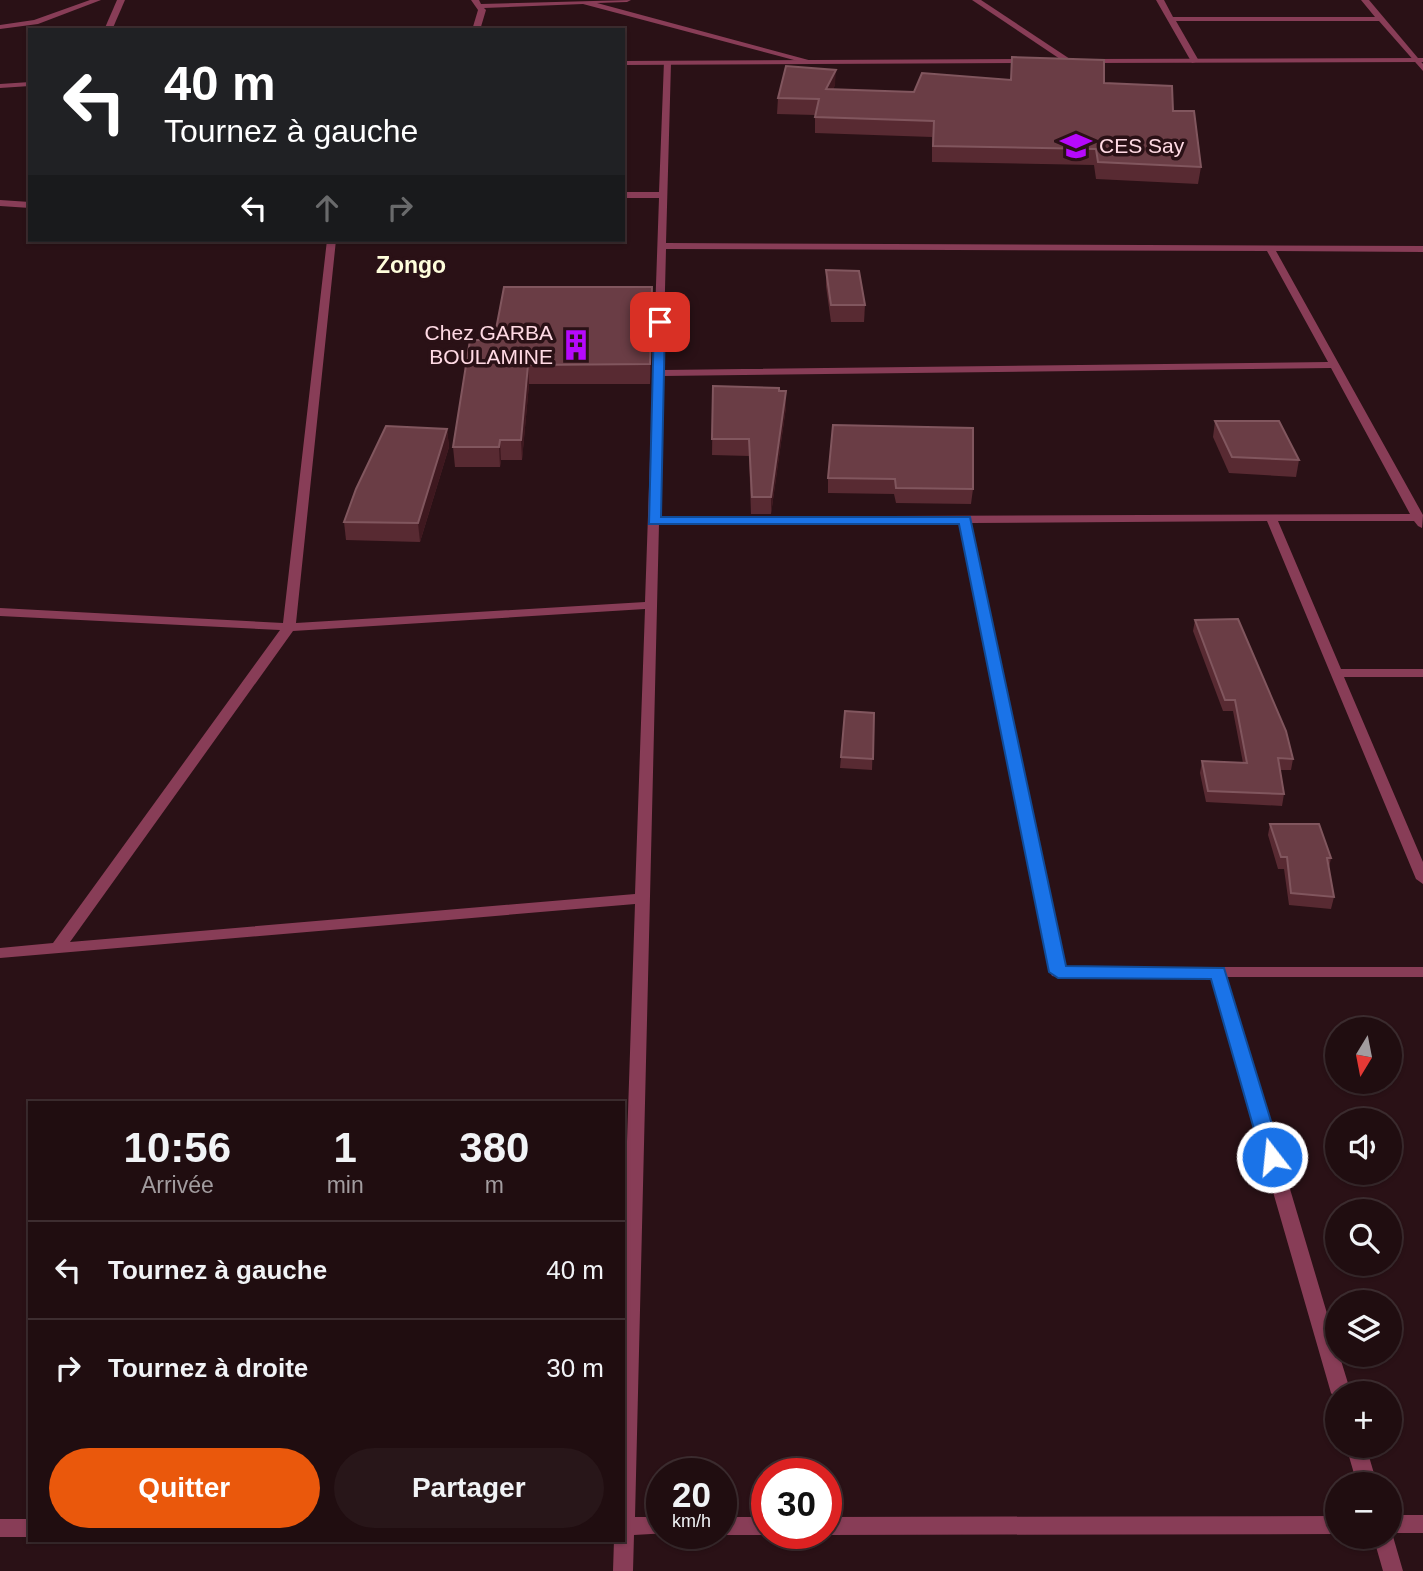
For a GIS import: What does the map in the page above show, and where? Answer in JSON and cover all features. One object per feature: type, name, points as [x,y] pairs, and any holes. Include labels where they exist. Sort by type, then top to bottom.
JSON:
[{"type":"street","points":[[0,27],[35,22],[97,0]]},
{"type":"street","points":[[109,28],[121,0]]},
{"type":"street","points":[[477,28],[482,10],[478,3],[627,0]]},
{"type":"street","points":[[976,0],[1069,61]]},
{"type":"street","points":[[1160,0],[1195,61]]},
{"type":"street","points":[[1365,0],[1419,60],[1423,69]]},
{"type":"street","points":[[580,1],[811,62]]},
{"type":"street","points":[[1171,19],[1381,19]]},
{"type":"street","points":[[1056,61],[1419,60]]},
{"type":"street","points":[[625,63],[1042,61]]},
{"type":"street","points":[[625,1493],[667,62]]},
{"type":"street","points":[[0,86],[28,84]]},
{"type":"street","points":[[625,195],[663,195]]},
{"type":"street","points":[[0,204],[28,205]]},
{"type":"street","points":[[58,948],[289,627],[331,242]]},
{"type":"street","points":[[662,246],[1423,249]]},
{"type":"street","points":[[1270,248],[1421,522]]},
{"type":"street","points":[[658,373],[1334,365]]},
{"type":"street","points":[[654,521],[1271,518],[1421,522]]},
{"type":"street","points":[[1271,518],[1423,879]]},
{"type":"street","points":[[965,520],[1058,972],[1423,972]]},
{"type":"street","points":[[0,612],[289,627],[652,605]]},
{"type":"street","points":[[1336,673],[1423,673]]},
{"type":"street","points":[[0,953],[643,898]]},
{"type":"street","points":[[1218,973],[1337,1381]]},
{"type":"street","points":[[1402,1524],[1423,1524]]},
{"type":"street","points":[[842,1526],[1325,1525]]},
{"type":"street","points":[[625,1526],[646,1526]]},
{"type":"street","points":[[0,1528],[28,1528]]},
{"type":"street","points":[[623,1571],[624,1542]]},
{"type":"street","points":[[1387,1549],[1393,1571]]},
{"type":"building","points":[[1012,57],[1104,60],[1104,83],[1172,86],[1173,111],[1194,111],[1201,167],[1098,162],[1096,149],[933,146],[934,121],[815,117],[819,99],[778,98],[786,66],[836,70],[826,89],[914,92],[922,73],[1011,80]]},
{"type":"building","points":[[826,270],[859,271],[865,305],[831,305]]},
{"type":"building","points":[[504,287],[652,287],[650,364],[528,365],[521,440],[500,440],[499,447],[453,447],[470,340],[494,340]]},
{"type":"building","points":[[713,386],[779,388],[779,391],[786,391],[771,497],[752,497],[749,439],[712,439]]},
{"type":"building","points":[[1215,421],[1279,421],[1299,460],[1232,457]]},
{"type":"building","points":[[833,425],[973,428],[973,489],[896,488],[895,479],[828,478]]},
{"type":"building","points":[[386,426],[447,429],[418,523],[344,522],[356,489]]},
{"type":"building","points":[[1238,619],[1286,731],[1293,759],[1278,758],[1284,794],[1208,791],[1202,761],[1247,763],[1235,700],[1225,700],[1195,620]]},
{"type":"building","points":[[845,711],[874,713],[873,759],[841,757]]},
{"type":"building","points":[[1270,824],[1319,824],[1331,858],[1327,858],[1334,897],[1291,893],[1287,857],[1281,857]]},
{"type":"place","name":"CES Say","points":[[1076,146]]},
{"type":"place","name":"Chez GARBA BOULAMINE","points":[[576,345]]},
{"type":"district","name":"Zongo","points":[[411,265]]},
{"type":"route","points":[[660,322],[654,521],[965,520],[1058,972],[1218,973],[1272,1157]]}]
